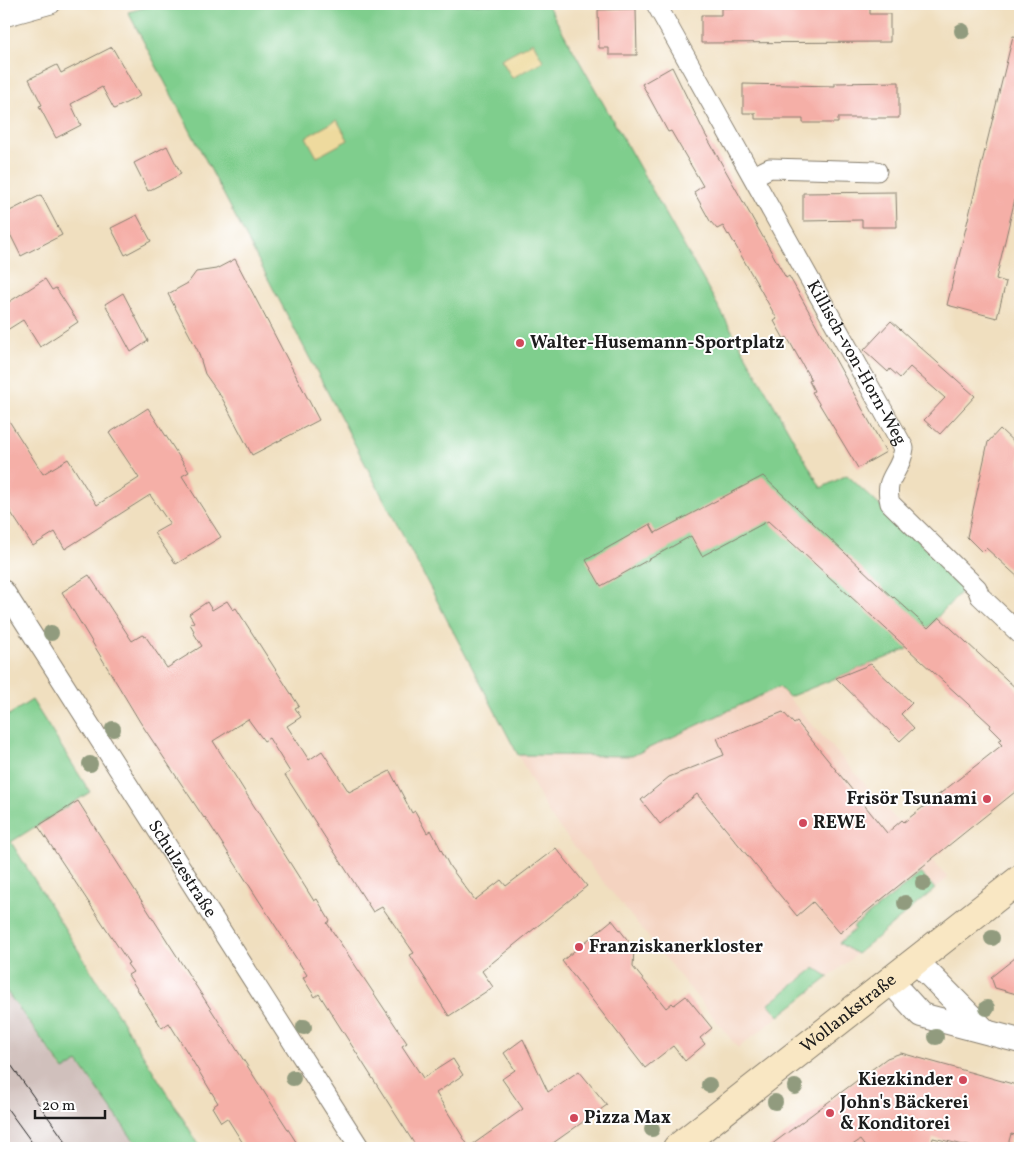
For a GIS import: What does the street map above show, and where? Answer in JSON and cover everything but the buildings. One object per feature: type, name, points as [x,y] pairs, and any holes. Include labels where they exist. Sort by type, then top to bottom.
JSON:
[{"type":"main road","name":"Wollankstraße","points":[[677,1148],[917,962],[1020,879]]},
{"type":"street","points":[[4,17],[51,4]]},
{"type":"street","name":"Killisch-von-Horn-Weg","points":[[656,4],[754,176],[904,448],[902,463],[889,481],[887,492],[890,503],[977,588],[980,596],[1020,634]]},
{"type":"street","points":[[754,176],[770,168],[877,171]]},
{"type":"street","name":"Schulzestraße","points":[[4,590],[360,1148]]},
{"type":"street","points":[[917,962],[986,1032]]},
{"type":"street","points":[[891,982],[921,1015],[1020,1041]]},
{"type":"shaded area","points":[[779,687],[948,878],[810,993],[738,1048],[550,816],[518,755],[632,756]]},
{"type":"shaded area","points":[[4,988],[63,1070],[77,1062],[139,1148],[4,1148]]},
{"type":"green space","name":"Walter-Husemann-Sportplatz","points":[[158,4],[547,4],[821,488],[847,475],[966,586],[908,649],[789,697],[779,687],[632,756],[518,755],[128,12]]},
{"type":"green space","points":[[32,700],[90,792],[11,842],[201,1148],[139,1148],[78,1062],[64,1070],[4,988],[4,718]]},
{"type":"green space","points":[[921,873],[935,889],[857,954],[839,943],[855,929],[853,927]]},
{"type":"green space","points":[[815,968],[829,977],[779,1016],[769,1004]]},
{"type":"sand","points":[[533,42],[543,61],[512,78],[501,59]]},
{"type":"sand","points":[[337,120],[348,140],[317,157],[306,137]]},
{"type":"tram line","points":[[4,1055],[70,1148]]},
{"type":"tram line","points":[[4,1104],[36,1148]]},
{"type":"place","name":"Walter-Husemann-Sportplatz","points":[[520,343]]},
{"type":"place","name":"Frisör Tsunami","points":[[987,799]]},
{"type":"place","name":"REWE","points":[[803,823]]},
{"type":"place","name":"Franziskanerkloster","points":[[579,947]]},
{"type":"place","name":"Kiezkinder","points":[[963,1080]]},
{"type":"place","name":"John's Bäckerei & Konditorei","points":[[830,1113]]},
{"type":"place","name":"Pizza Max","points":[[574,1118]]}]
